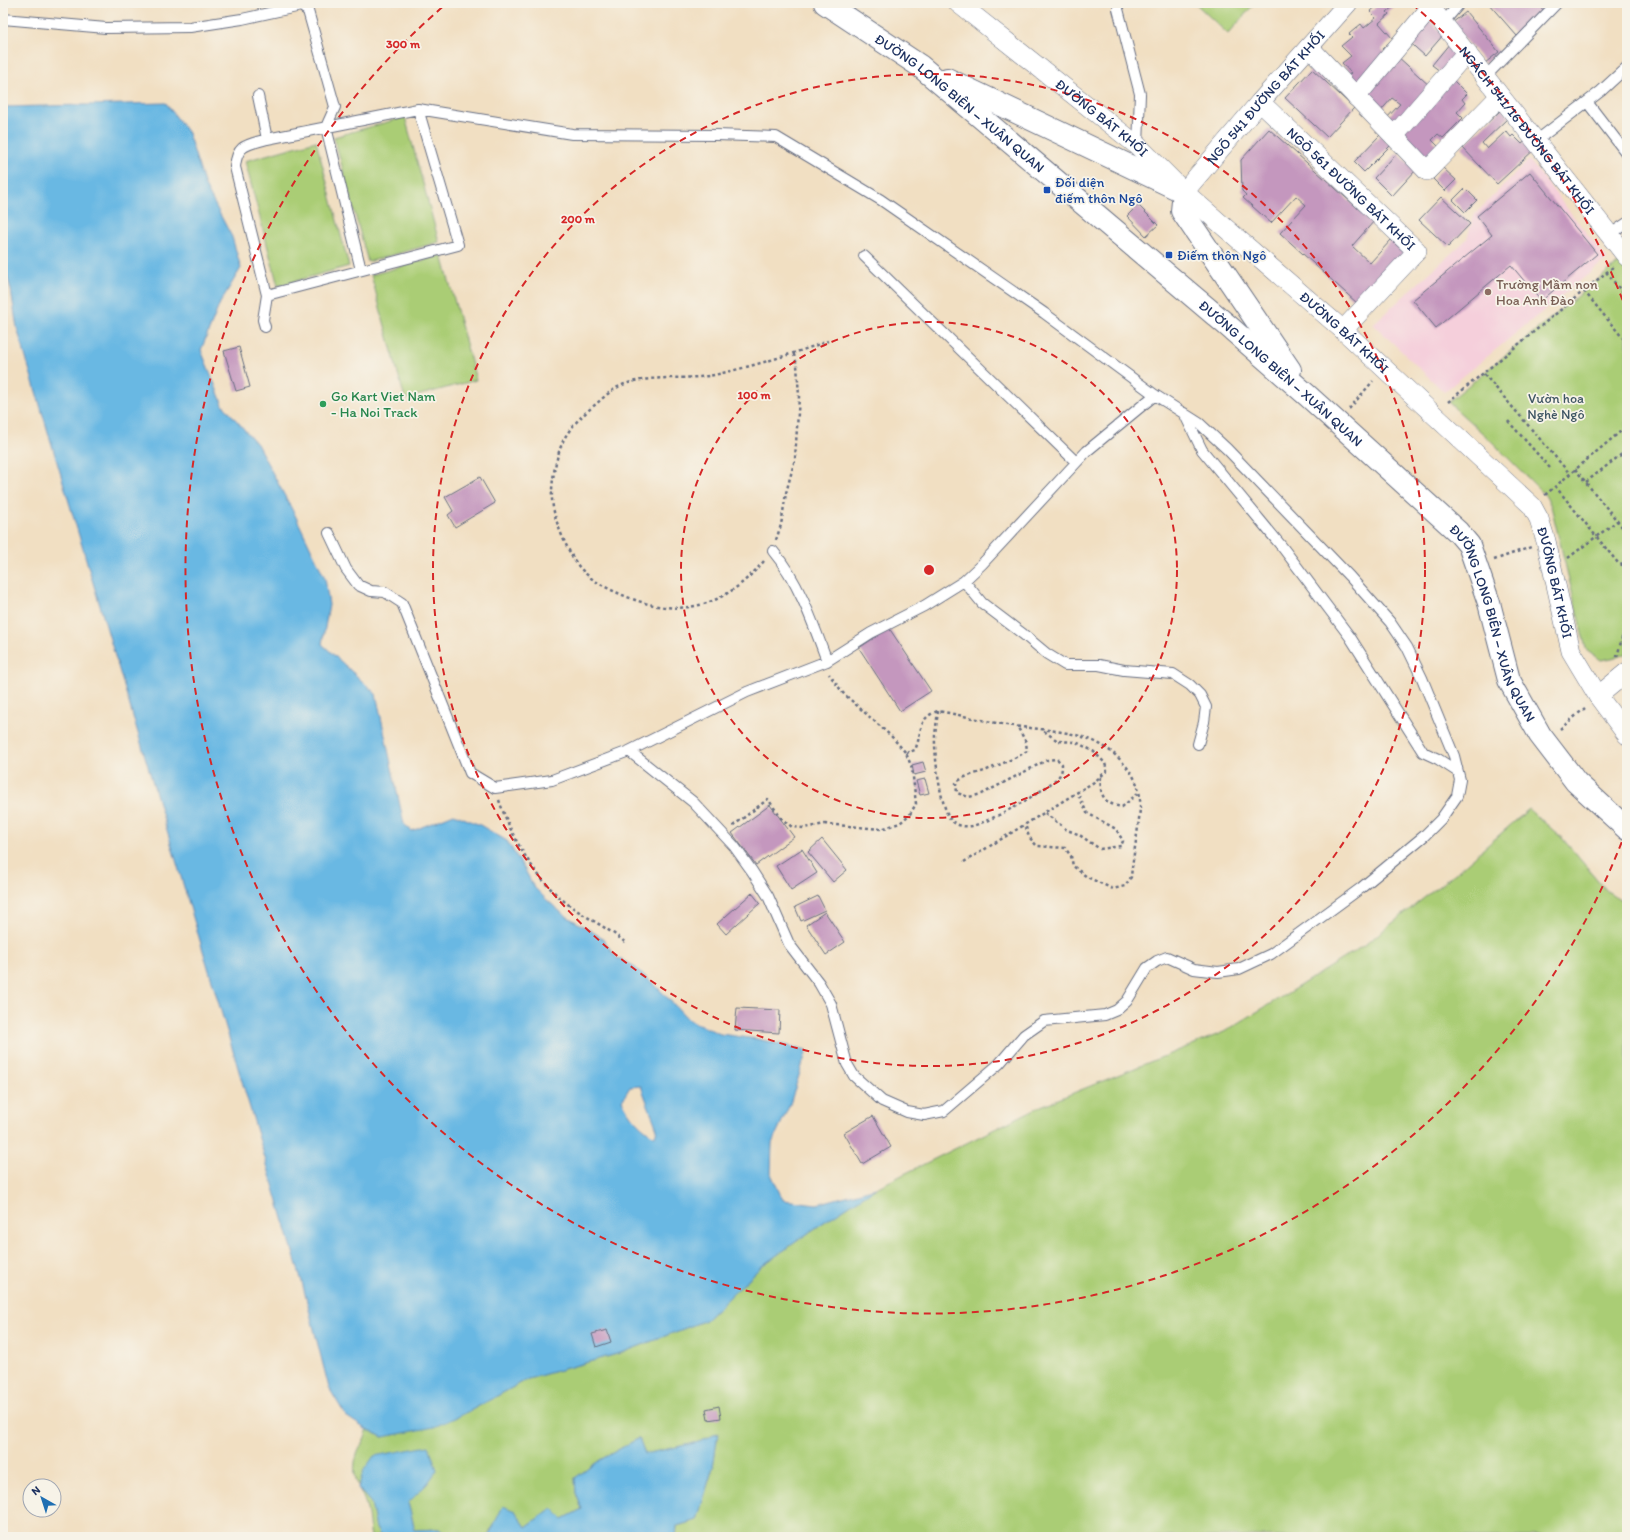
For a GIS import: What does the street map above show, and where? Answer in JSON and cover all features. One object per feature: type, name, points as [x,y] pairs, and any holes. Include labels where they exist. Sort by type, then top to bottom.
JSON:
[{"type":"main road","name":"ĐƯỜNG LONG BIÊN – XUÂN QUAN","points":[[825,3],[920,66],[1308,396],[1458,532],[1468,545],[1489,603],[1509,680],[1540,735],[1576,782],[1625,826]]},
{"type":"main road","points":[[920,66],[1184,192],[1182,211],[1308,396]]},
{"type":"street","name":"ĐƯỜNG BÁT KHỐI","points":[[958,3],[1138,146],[1184,192],[1343,330],[1532,506],[1539,519],[1546,541],[1571,652],[1593,702],[1627,735]]},
{"type":"street","name":"NGÕ 541 ĐƯỜNG BÁT KHỐI","points":[[1184,192],[1260,102],[1348,3]]},
{"type":"street","points":[[1356,97],[1429,5]]},
{"type":"street","name":"NGÁCH 541/16 ĐƯỜNG BÁT KHỐI","points":[[1429,5],[1627,257]]},
{"type":"street","points":[[1309,47],[1427,171],[1500,96]]},
{"type":"street","points":[[1394,136],[1467,52]]},
{"type":"street","name":"NGÕ 561 ĐƯỜNG BÁT KHỐI","points":[[1260,102],[1418,251],[1343,330]]},
{"type":"street","points":[[1593,702],[1622,664]]},
{"type":"lane","points":[[1443,23],[1460,3]]},
{"type":"lane","points":[[1485,77],[1557,3]]},
{"type":"lane","points":[[3,19],[106,28],[190,27],[242,19],[301,6],[308,11],[335,107],[326,128],[361,270]]},
{"type":"lane","points":[[1118,9],[1140,94],[1138,146]]},
{"type":"lane","points":[[1536,141],[1587,102],[1627,67]]},
{"type":"lane","points":[[258,96],[267,139]]},
{"type":"lane","points":[[1587,102],[1627,154]]},
{"type":"lane","points":[[267,295],[458,244],[418,109]]},
{"type":"lane","points":[[265,327],[263,320],[267,295],[235,167],[236,155],[242,146],[267,139],[418,109],[572,134],[776,137],[881,200],[1044,313],[1155,395],[1183,411],[1199,423],[1227,449],[1350,577],[1390,622],[1407,647],[1422,678],[1454,756],[1460,780],[1457,796],[1441,819],[1424,836],[1360,888],[1272,954],[1240,969],[1218,972],[1194,969],[1167,957],[1157,961],[1147,968],[1127,1001],[1116,1010],[1105,1015],[1044,1021],[1024,1035],[1000,1064],[944,1111],[924,1115],[907,1112],[882,1101],[854,1076],[847,1064],[831,1004],[819,983],[789,944],[768,896],[752,870],[723,834],[693,802],[629,751]]},
{"type":"lane","points":[[1609,235],[1627,223]]},
{"type":"lane","points":[[864,256],[1076,462]]},
{"type":"lane","points":[[330,533],[346,569],[358,585],[371,591],[385,592],[402,603],[470,772],[495,788],[552,780],[629,751],[747,692],[827,660],[871,633],[924,606],[964,581],[982,564],[1087,451],[1155,395]]},
{"type":"lane","points":[[1183,411],[1202,450],[1283,548],[1350,638],[1423,752],[1438,759],[1458,772]]},
{"type":"lane","points":[[773,551],[792,578],[810,614],[827,660]]},
{"type":"lane","points":[[964,581],[982,603],[1047,654],[1065,665],[1099,665],[1124,670],[1173,674],[1190,685],[1200,695],[1206,707],[1204,722],[1198,744]]},
{"type":"path","points":[[1448,402],[1484,374],[1606,272],[1627,257]]},
{"type":"path","points":[[1606,272],[1627,298]]},
{"type":"path","points":[[1584,291],[1627,343]]},
{"type":"path","points":[[793,352],[796,364],[799,397],[796,459],[786,493],[781,525],[773,551],[753,574],[733,590],[710,602],[690,607],[662,608],[633,600],[605,587],[584,572],[577,564],[562,538],[552,499],[557,457],[566,435],[579,418],[616,388],[637,382],[714,375],[828,341]]},
{"type":"path","points":[[1484,374],[1570,474]]},
{"type":"path","points":[[1347,412],[1377,376]]},
{"type":"path","points":[[1508,421],[1550,468]]},
{"type":"path","points":[[1545,495],[1627,426]]},
{"type":"path","points":[[1586,482],[1627,450]]},
{"type":"path","points":[[1575,469],[1627,533]]},
{"type":"path","points":[[1555,486],[1618,563],[1627,567]]},
{"type":"path","points":[[1564,561],[1597,538],[1617,521]]},
{"type":"path","points":[[1488,562],[1535,545]]},
{"type":"path","points":[[1622,664],[1627,619]]},
{"type":"path","points":[[723,834],[768,800],[781,818],[792,827],[805,828],[825,824],[881,829],[900,823],[910,814],[916,804],[912,768],[906,753],[892,737],[843,693],[827,672],[827,660]]},
{"type":"path","points":[[1558,730],[1593,702]]},
{"type":"path","points":[[906,753],[915,750],[922,720],[928,714],[938,711],[1080,736],[1098,742],[1114,752],[1135,778],[1140,797],[1131,877],[1125,886],[1113,889],[1087,877],[1073,866],[1071,856],[1064,848],[1037,846],[1029,837],[1025,824]]},
{"type":"path","points":[[938,711],[935,736],[942,800],[946,813],[952,822],[961,826],[971,826],[984,822],[1050,784],[1060,774],[1062,764],[1057,759],[1047,760],[982,794],[969,797],[957,793],[956,783],[962,777],[976,774],[1027,751],[1026,742],[1017,726]]},
{"type":"path","points":[[964,862],[1045,813],[1107,771],[1106,763],[1093,751],[1076,742],[1058,741],[1040,729]]},
{"type":"path","points":[[1101,776],[1100,785],[1102,795],[1113,805],[1122,807],[1129,803],[1138,793]]},
{"type":"path","points":[[495,788],[501,808],[519,844],[536,871],[553,891],[571,906],[596,921],[627,944]]},
{"type":"path","points":[[1045,813],[1067,830],[1078,834],[1100,848],[1121,846],[1123,841],[1116,829],[1109,827],[1087,813],[1077,792]]},
{"type":"shaded area","name":"Trường Mầm non Hoa Anh Đào","points":[[1529,160],[1607,259],[1444,392],[1373,324],[1467,239],[1474,215]]},
{"type":"green space","points":[[1195,3],[1255,3],[1228,34]]},
{"type":"green space","points":[[405,117],[439,242],[368,262],[334,137]]},
{"type":"green space","points":[[316,141],[349,266],[278,286],[245,161]]},
{"type":"green space","points":[[442,255],[476,380],[405,399],[371,275]]},
{"type":"green space","name":"Vườn hoa Nghè Ngô","points":[[1621,261],[1627,268],[1627,653],[1617,657],[1601,660],[1586,649],[1551,506],[1545,495],[1489,439],[1448,402]]},
{"type":"green space","points":[[1529,809],[1562,838],[1607,891],[1627,904],[1627,1537],[676,1537],[677,1526],[697,1520],[713,1467],[718,1433],[699,1442],[645,1454],[639,1438],[600,1460],[575,1478],[576,1493],[582,1509],[563,1519],[552,1508],[526,1527],[515,1511],[490,1530],[488,1537],[449,1537],[439,1529],[415,1530],[408,1503],[428,1483],[359,1488],[354,1469],[356,1457],[367,1430],[383,1437],[468,1412],[528,1379],[624,1352],[706,1320],[763,1265],[876,1188],[1041,1106],[1224,1032],[1296,988],[1366,944],[1458,871]]},
{"type":"green space","points":[[360,1490],[371,1503],[376,1528],[381,1537],[371,1537],[367,1509]]},
{"type":"water","points":[[166,103],[188,133],[205,186],[232,237],[241,268],[220,303],[201,350],[223,405],[257,444],[295,515],[325,578],[329,605],[322,644],[376,694],[404,824],[412,831],[454,814],[480,825],[507,841],[534,887],[547,900],[563,914],[601,937],[617,958],[632,965],[657,987],[689,1020],[720,1034],[757,1039],[807,1050],[790,1104],[772,1143],[771,1174],[783,1200],[817,1204],[876,1188],[763,1265],[706,1320],[624,1352],[528,1379],[468,1412],[434,1427],[383,1437],[367,1430],[346,1416],[329,1388],[302,1282],[17,328],[11,290],[3,259],[3,107]],"holes":[[[641,1086],[657,1129],[655,1136],[640,1125],[627,1110],[622,1100],[630,1087]]]},
{"type":"water","points":[[718,1433],[713,1467],[697,1520],[677,1526],[676,1537],[488,1537],[503,1506],[515,1511],[526,1527],[552,1508],[563,1519],[582,1509],[576,1493],[575,1478],[600,1460],[639,1438],[645,1454],[699,1442]]},
{"type":"water","points":[[429,1446],[437,1470],[428,1483],[408,1503],[415,1530],[439,1529],[449,1537],[381,1537],[376,1528],[371,1503],[358,1488],[364,1470],[374,1456]]},
{"type":"building","points":[[1380,3],[1397,3],[1387,12],[1389,14],[1379,23],[1393,39],[1382,49],[1389,57],[1353,87],[1346,77],[1351,73],[1342,63],[1351,56],[1341,46],[1352,37],[1349,34],[1361,24],[1364,28],[1376,18],[1370,12]]},
{"type":"building","points":[[1488,3],[1537,3],[1545,12],[1517,36]]},
{"type":"building","points":[[1466,12],[1499,52],[1485,63],[1452,23]]},
{"type":"building","points":[[1425,17],[1444,34],[1425,56],[1406,39]]},
{"type":"building","points":[[1450,43],[1461,52],[1444,74],[1432,65]]},
{"type":"building","points":[[1396,55],[1432,88],[1394,130],[1384,121],[1400,104],[1392,98],[1378,114],[1359,97]]},
{"type":"building","points":[[1312,69],[1354,108],[1327,137],[1285,98]]},
{"type":"building","points":[[1451,78],[1467,94],[1462,99],[1465,103],[1457,112],[1463,118],[1443,138],[1438,134],[1432,140],[1442,150],[1428,164],[1399,135]]},
{"type":"building","points":[[1502,109],[1509,117],[1482,143],[1487,149],[1506,131],[1511,137],[1513,135],[1522,144],[1528,139],[1536,148],[1497,184],[1462,147]]},
{"type":"building","points":[[1269,129],[1363,213],[1365,211],[1375,220],[1352,246],[1370,263],[1391,240],[1405,253],[1358,304],[1280,233],[1306,205],[1296,196],[1271,223],[1243,198],[1246,195],[1242,191],[1241,160]]},
{"type":"building","points":[[1380,135],[1391,145],[1364,172],[1354,162]]},
{"type":"building","points":[[1397,153],[1416,170],[1392,196],[1374,178]]},
{"type":"building","points":[[1443,168],[1456,180],[1445,191],[1433,179]]},
{"type":"building","points":[[1530,172],[1597,254],[1541,301],[1511,265],[1436,328],[1413,300],[1492,235],[1477,216]]},
{"type":"building","points":[[1465,188],[1477,200],[1465,212],[1453,200]]},
{"type":"building","points":[[1441,197],[1470,224],[1448,247],[1419,220]]},
{"type":"building","points":[[1138,205],[1158,225],[1146,236],[1127,216]]},
{"type":"building","points":[[239,347],[250,387],[236,391],[224,351]]},
{"type":"building","points":[[480,477],[495,503],[455,527],[448,515],[453,511],[445,497]]},
{"type":"building","points":[[889,628],[931,691],[900,711],[859,648]]},
{"type":"building","points":[[923,762],[926,772],[914,775],[912,765]]},
{"type":"building","points":[[925,779],[929,793],[920,795],[916,781]]},
{"type":"building","points":[[770,805],[794,837],[756,865],[732,833]]},
{"type":"building","points":[[822,839],[847,870],[833,882],[808,852]]},
{"type":"building","points":[[802,849],[817,873],[791,890],[776,866]]},
{"type":"building","points":[[752,893],[760,903],[726,934],[717,924]]},
{"type":"building","points":[[818,896],[825,910],[801,921],[795,907]]},
{"type":"building","points":[[825,912],[845,942],[826,955],[806,925]]},
{"type":"building","points":[[737,1008],[780,1010],[779,1033],[735,1030]]},
{"type":"building","points":[[873,1116],[891,1147],[862,1164],[844,1133]]},
{"type":"building","points":[[607,1330],[611,1342],[596,1347],[592,1334]]},
{"type":"building","points":[[719,1406],[721,1418],[708,1420],[706,1409]]},
{"type":"place","name":"Đối diện điếm thôn Ngô","points":[[1047,190]]},
{"type":"place","name":"Điếm thôn Ngô","points":[[1169,255]]},
{"type":"place","name":"Trường Mầm non Hoa Anh Đào","points":[[1488,292]]},
{"type":"place","name":"Go Kart Viet Nam - Ha Noi Track","points":[[323,404]]}]
